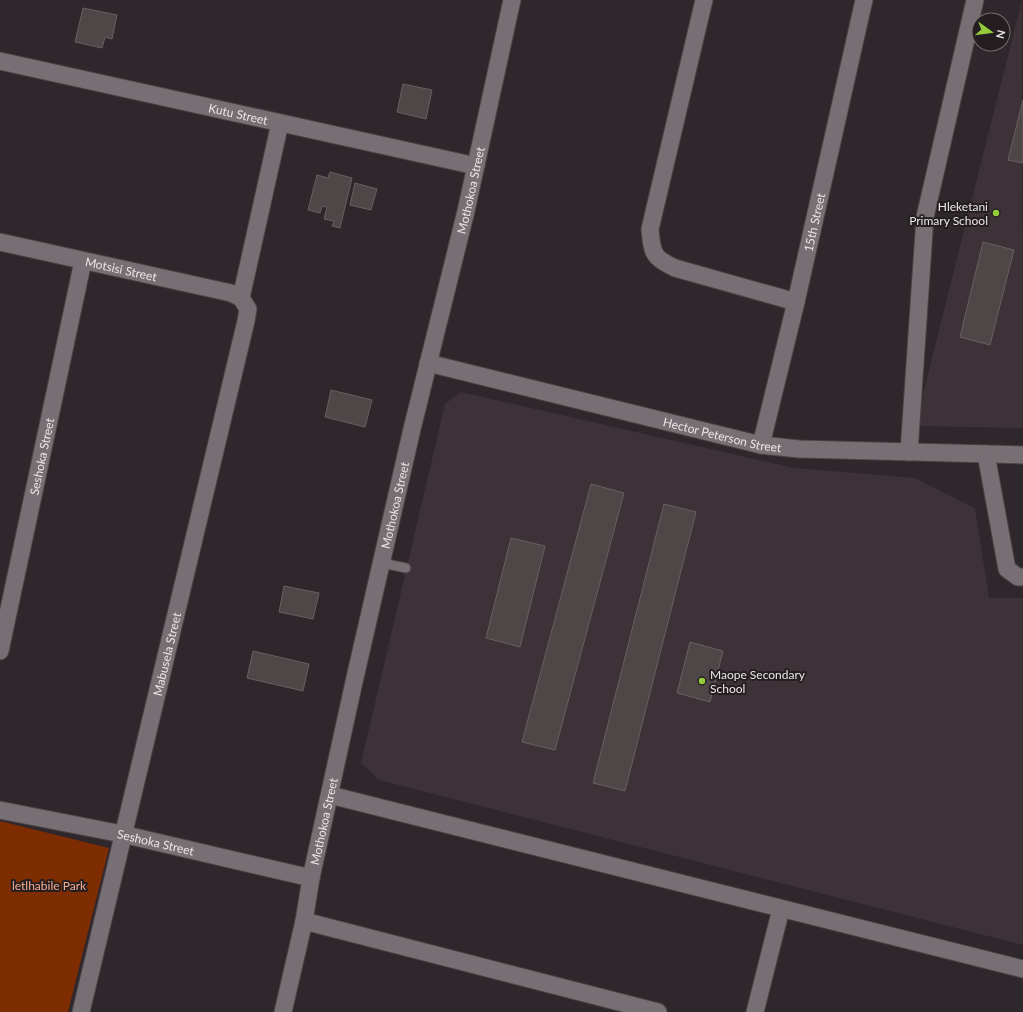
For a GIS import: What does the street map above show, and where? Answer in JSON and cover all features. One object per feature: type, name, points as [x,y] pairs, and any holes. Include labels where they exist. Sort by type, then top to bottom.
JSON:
[{"type":"street","name":"Mothokoa Street","points":[[283,1012],[304,921],[311,878],[382,563],[428,363],[476,166],[512,0]]},
{"type":"street","points":[[704,0],[650,229],[652,251],[660,262],[675,268],[796,302]]},
{"type":"street","name":"15th Street","points":[[762,444],[796,302],[864,0]]},
{"type":"street","points":[[909,452],[925,217],[975,0]]},
{"type":"street","name":"Kutu Street","points":[[0,61],[476,166]]},
{"type":"street","points":[[241,298],[280,123]]},
{"type":"street","name":"Motsisi Street","points":[[0,242],[231,293],[241,298]]},
{"type":"street","name":"Seshoka Street","points":[[0,651],[83,261]]},
{"type":"street","name":"Mabusela Street","points":[[81,1012],[122,834],[246,321],[248,309],[241,298]]},
{"type":"street","name":"Hector Peterson Street","points":[[428,363],[762,444],[799,449],[1023,455]]},
{"type":"street","points":[[986,454],[1007,569],[1018,577],[1023,577]]},
{"type":"street","points":[[330,795],[1023,970]]},
{"type":"street","name":"Seshoka Street","points":[[0,810],[122,834],[311,878]]},
{"type":"street","points":[[755,1012],[781,909]]},
{"type":"street","points":[[304,921],[658,1012]]},
{"type":"lane","points":[[382,563],[406,568]]},
{"type":"shaded area","name":"Hleketani Primary School","points":[[1022,0],[1023,428],[915,426],[1009,52],[1011,52],[1011,44]]},
{"type":"shaded area","name":"Maope Secondary School","points":[[461,392],[794,468],[915,478],[975,508],[989,598],[1023,598],[1023,945],[379,780],[361,763],[445,404]]},
{"type":"green space","name":"letlhabile Park","points":[[0,821],[109,848],[68,1012],[0,1012]]},
{"type":"building","points":[[83,8],[117,15],[112,39],[105,37],[102,48],[75,42]]},
{"type":"building","points":[[403,84],[432,90],[426,119],[397,112]]},
{"type":"building","points":[[1023,100],[1023,163],[1008,160]]},
{"type":"building","points":[[330,172],[352,178],[340,228],[332,226],[334,221],[324,219],[327,207],[322,206],[320,213],[308,210],[317,175],[328,178]]},
{"type":"building","points":[[355,183],[377,189],[371,210],[350,205]]},
{"type":"building","points":[[983,242],[1014,250],[990,345],[960,337]]},
{"type":"building","points":[[331,390],[372,400],[365,427],[325,417]]},
{"type":"building","points":[[591,484],[624,493],[555,750],[522,742]]},
{"type":"building","points":[[664,504],[696,512],[625,791],[593,783]]},
{"type":"building","points":[[511,538],[545,546],[520,647],[486,638]]},
{"type":"building","points":[[284,586],[319,593],[313,619],[279,612]]},
{"type":"building","points":[[690,642],[723,651],[710,702],[677,693]]},
{"type":"building","points":[[253,651],[309,664],[303,691],[247,678]]},
{"type":"place","name":"Hleketani Primary School","points":[[996,213]]},
{"type":"place","name":"Maope Secondary School","points":[[702,681]]}]
